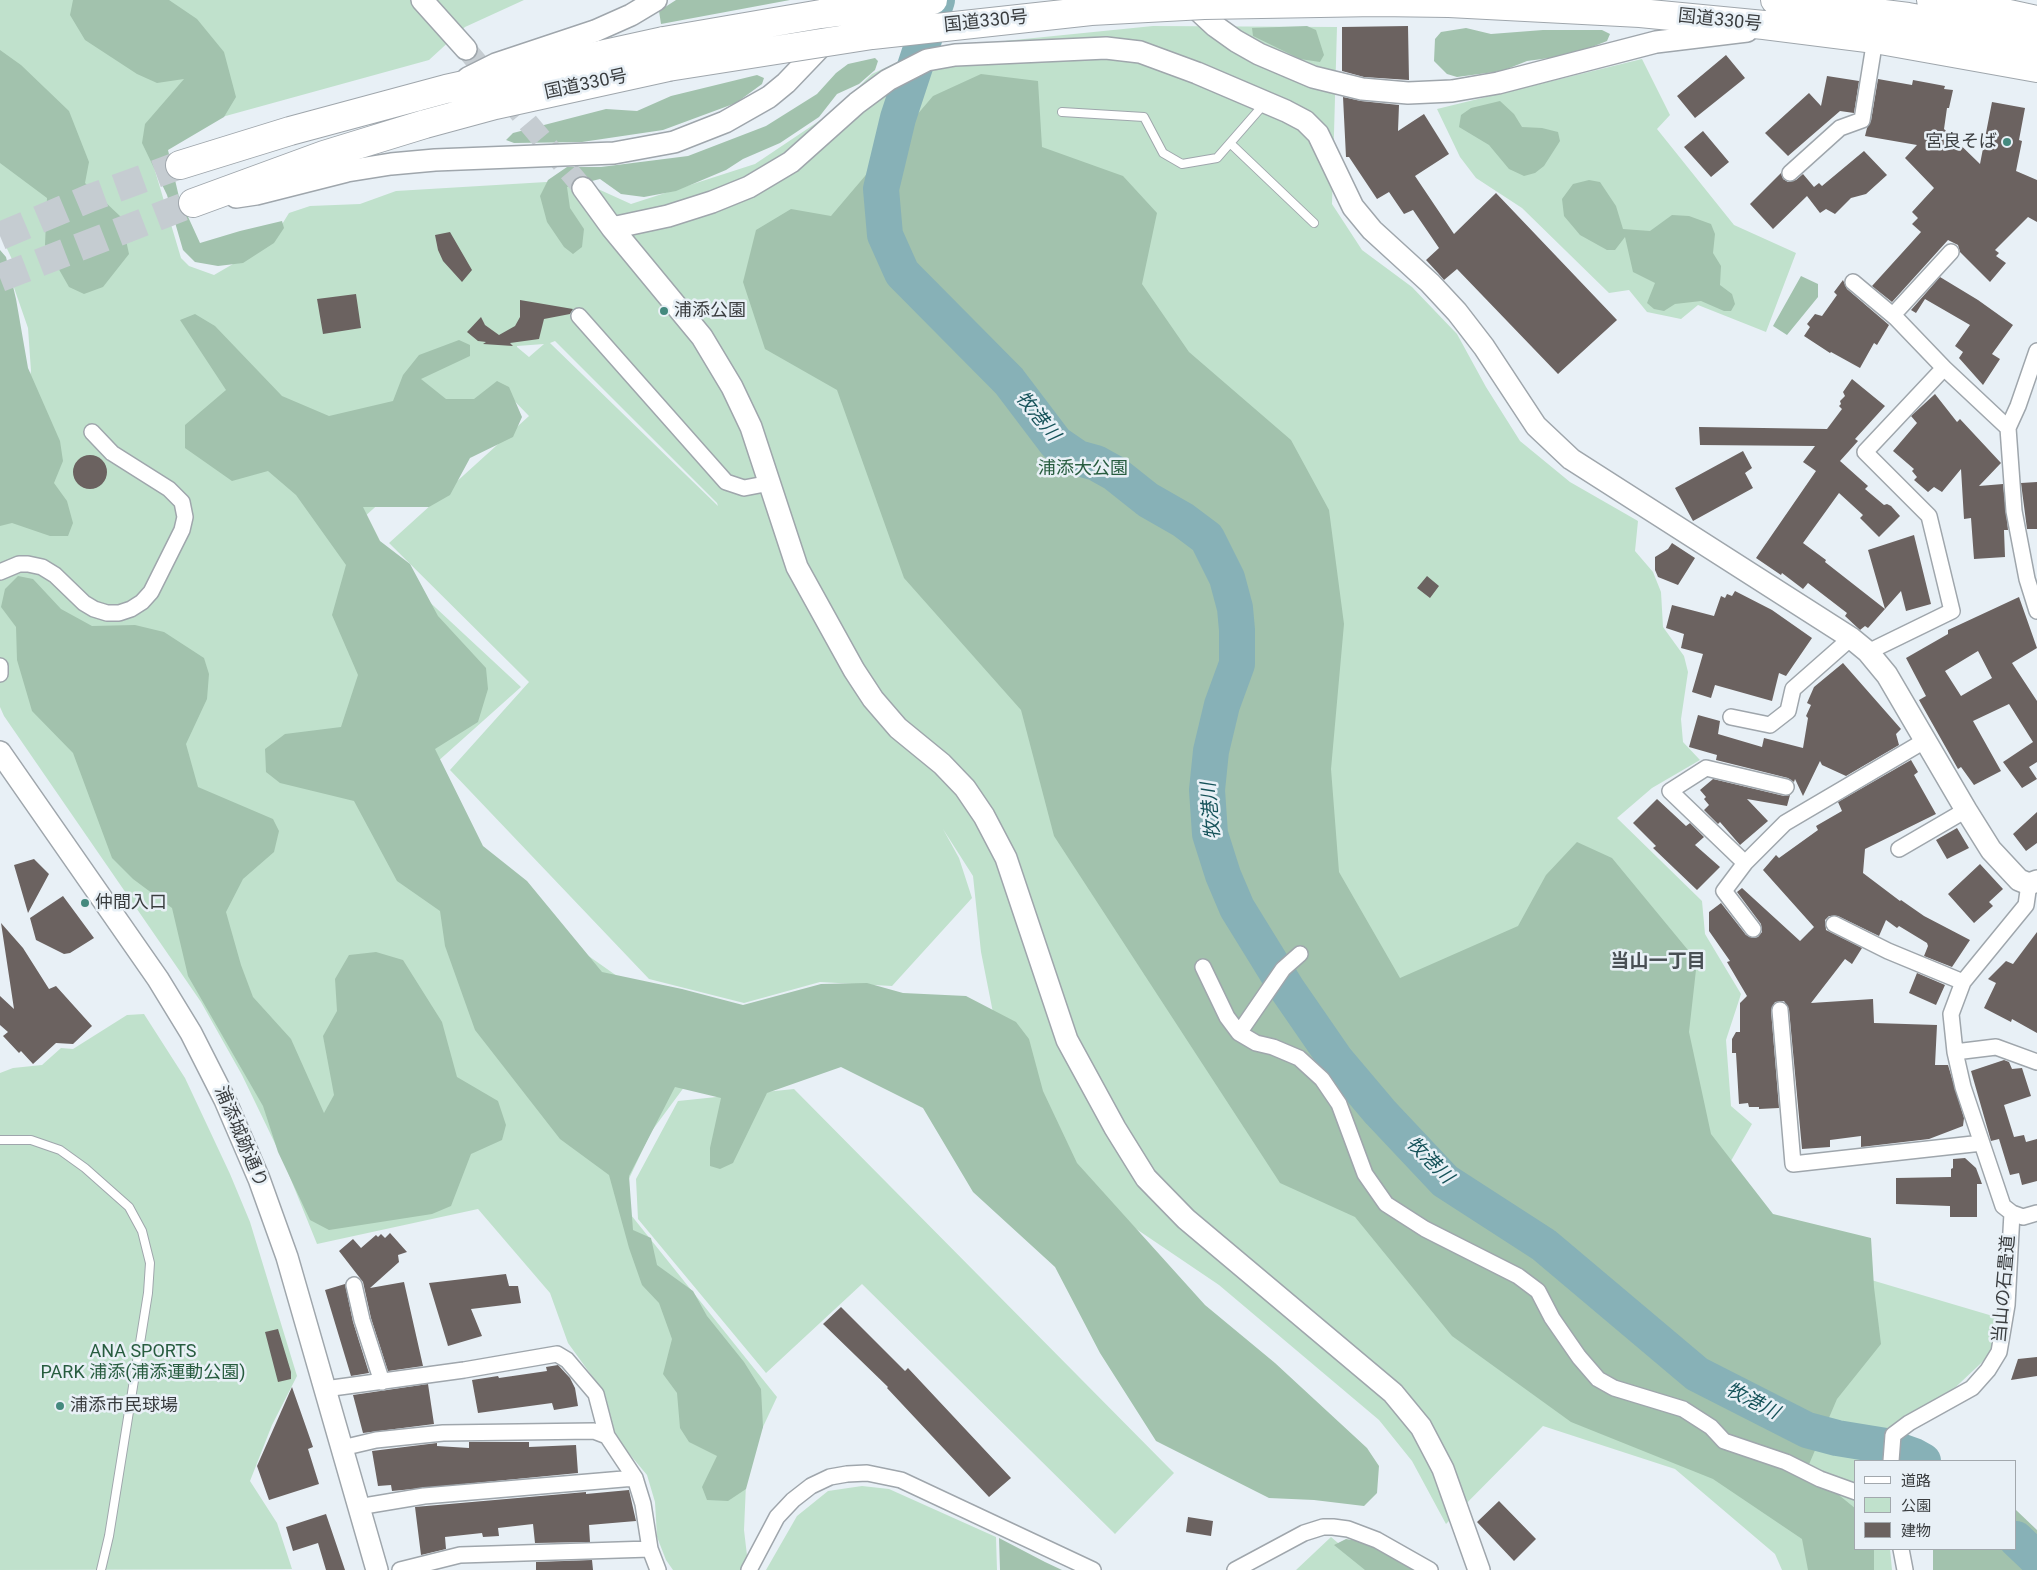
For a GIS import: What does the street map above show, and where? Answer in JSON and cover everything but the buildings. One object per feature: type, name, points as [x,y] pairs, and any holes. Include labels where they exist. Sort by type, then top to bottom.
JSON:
[{"type":"highway","name":"国道330号","points":[[180,165],[307,126],[446,89],[664,41],[821,14],[932,0]]},
{"type":"highway","name":"国道330号","points":[[1775,0],[1908,17],[2037,40]]},
{"type":"highway","points":[[1930,0],[2037,20]]},
{"type":"highway","name":"国道330号","points":[[194,203],[324,156],[425,124],[494,105],[668,67],[872,35],[1091,11],[1204,4],[1368,2],[1448,3],[1640,13],[1764,25],[1875,39],[2037,68]]},
{"type":"street","points":[[422,0],[466,49]]},
{"type":"street","points":[[446,89],[496,64],[595,31],[631,15],[656,0]]},
{"type":"street","points":[[194,203],[256,194],[311,179],[391,164],[435,160],[614,152],[674,142],[725,122],[749,110],[780,88],[817,52],[844,20],[857,0]]},
{"type":"street","points":[[1187,0],[1215,26],[1259,54],[1313,76],[1370,90],[1408,93],[1452,91],[1498,83],[1642,45],[1667,40],[1743,32],[1764,25]]},
{"type":"street","points":[[1790,173],[1840,128],[1862,120],[1875,39]]},
{"type":"street","points":[[612,228],[668,216],[712,202],[749,186],[791,162],[857,103],[888,80],[927,60],[955,55],[1106,48],[1140,52],[1197,73],[1266,102],[1305,122],[1318,134],[1353,207],[1372,230],[1430,283],[1457,312],[1484,347],[1536,426],[1579,464],[1851,638],[1868,652],[1888,675],[1966,810],[1992,850],[2019,880],[2034,886],[2026,905],[1964,982],[1951,1014],[1955,1052],[1963,1087],[2003,1206],[2012,1213],[2023,1217],[2037,1213]]},
{"type":"street","points":[[583,188],[612,228],[702,338],[732,387],[751,427],[798,567],[858,678],[872,699],[898,728],[942,764],[964,788],[984,816],[1006,858],[1067,1040],[1115,1128],[1146,1178],[1186,1219],[1393,1393],[1421,1427],[1443,1469],[1479,1570]]},
{"type":"street","points":[[1893,315],[1951,252]]},
{"type":"street","points":[[1853,282],[1893,315],[1944,368],[2008,428]]},
{"type":"street","points":[[579,316],[726,482],[744,488],[770,483]]},
{"type":"street","points":[[2037,352],[2008,428],[2014,510],[2028,579],[2037,612]]},
{"type":"street","points":[[1868,652],[1952,611],[1929,516],[1866,452],[1944,368]]},
{"type":"street","points":[[0,572],[19,564],[42,567],[55,575],[84,603],[94,609],[107,613],[119,613],[131,609],[142,602],[151,592],[182,530],[185,517],[182,502],[169,489],[112,453],[92,432]]},
{"type":"street","points":[[1730,717],[1770,725],[1788,711],[1793,689],[1851,638]]},
{"type":"street","points":[[0,666],[0,674]]},
{"type":"street","points":[[1753,929],[1724,891],[1745,863],[1785,823],[1926,740]]},
{"type":"street","name":"浦添城跡通り","points":[[0,752],[158,979],[208,1064],[242,1136],[287,1257],[376,1570]]},
{"type":"street","points":[[1745,863],[1670,791],[1706,768],[1786,787]]},
{"type":"street","points":[[1899,849],[1966,810]]},
{"type":"street","points":[[1834,924],[1888,951],[1964,982]]},
{"type":"street","points":[[1242,1028],[1283,969],[1300,954]]},
{"type":"street","points":[[1203,967],[1227,1017],[1242,1028],[1256,1043],[1273,1047],[1299,1058],[1322,1079],[1339,1104],[1365,1174],[1386,1204],[1425,1229],[1518,1276],[1538,1291],[1552,1318],[1598,1379],[1614,1388],[1683,1409],[1712,1427],[1724,1441],[1786,1462],[1820,1479],[1854,1491]]},
{"type":"street","points":[[1780,1010],[1793,1164],[1982,1143]]},
{"type":"street","points":[[1955,1052],[1996,1047],[2037,1062]]},
{"type":"street","name":"当山の石畳道","points":[[1891,1460],[1894,1435],[1909,1423],[1972,1388],[1988,1370],[1999,1352],[2007,1305],[2012,1213]]},
{"type":"street","points":[[354,1285],[362,1320],[382,1382]]},
{"type":"street","points":[[325,1390],[464,1370],[557,1354],[567,1360],[596,1394],[607,1436],[635,1478],[643,1504],[650,1549],[658,1570]]},
{"type":"street","points":[[342,1448],[376,1440],[443,1433],[594,1431],[607,1436]]},
{"type":"street","points":[[749,1570],[778,1517],[793,1500],[810,1486],[830,1477],[867,1473],[901,1480],[1093,1570]]},
{"type":"street","points":[[358,1507],[424,1496],[635,1478]]},
{"type":"street","points":[[1235,1570],[1304,1533],[1333,1526],[1348,1529],[1377,1540],[1430,1570]]},
{"type":"street","points":[[400,1570],[460,1555],[650,1549]]},
{"type":"street","points":[[1901,1550],[1906,1570]]},
{"type":"lane","points":[[1062,112],[1144,116],[1163,153],[1182,164],[1217,158],[1266,102]]},
{"type":"lane","points":[[1230,143],[1314,223]]},
{"type":"lane","points":[[0,1140],[31,1140],[60,1150],[85,1168],[129,1207],[142,1231],[150,1263],[148,1293],[109,1536],[101,1570]]},
{"type":"green space","name":"浦添大公園","points":[[0,0],[524,0],[465,27],[429,60],[222,117],[150,154],[181,258],[189,266],[214,275],[271,242],[289,213],[310,206],[360,204],[396,191],[563,181],[598,189],[631,204],[755,164],[834,111],[872,74],[925,49],[1153,26],[1337,27],[1332,204],[1362,250],[1412,287],[1457,334],[1486,387],[1520,441],[1570,482],[1638,521],[1635,551],[1653,572],[1661,592],[1663,627],[1684,656],[1688,672],[1681,719],[1683,742],[1700,760],[1652,788],[1617,818],[1702,901],[1705,934],[1741,994],[1726,1040],[1731,1106],[1752,1124],[1719,1182],[1824,1266],[2013,1322],[1994,1351],[1943,1399],[1880,1432],[1883,1460],[1854,1460],[1854,1550],[1890,1550],[1892,1570],[1782,1570],[1775,1554],[1675,1469],[1543,1426],[1446,1524],[1412,1461],[1379,1420],[1219,1285],[1120,1218],[1034,1123],[1001,1053],[981,952],[973,876],[943,829],[959,858],[972,898],[892,986],[820,982],[744,1003],[649,979],[450,770],[529,682],[389,543],[529,416],[497,383],[483,409],[351,529],[521,687],[408,788],[529,914],[634,988],[696,1071],[651,1132],[619,1200],[777,1397],[747,1461],[744,1530],[748,1564],[756,1570],[673,1570],[666,1560],[657,1537],[655,1502],[647,1475],[621,1444],[614,1430],[605,1394],[568,1343],[550,1293],[478,1209],[317,1244],[283,1160],[242,1075],[201,1002],[4,716],[0,707],[0,409],[25,398],[31,371],[28,328],[11,279],[19,274],[0,234]],"holes":[[[555,341],[718,506],[550,343]],[[544,344],[529,357],[517,346]]]},
{"type":"green space","points":[[73,0],[169,0],[197,19],[224,52],[236,97],[224,117],[168,150],[179,197],[200,243],[282,221],[284,228],[274,243],[243,263],[218,266],[195,262],[183,250],[167,195],[142,143],[145,124],[184,79],[157,83],[137,74],[85,40],[70,15]]},
{"type":"green space","points":[[676,0],[790,0],[661,24],[659,11]]},
{"type":"green space","points":[[1307,26],[1316,30],[1324,55],[1320,62],[1300,59],[1253,36],[1252,28]]},
{"type":"green space","points":[[1466,28],[1491,34],[1543,30],[1602,30],[1610,34],[1607,41],[1572,55],[1527,61],[1502,71],[1457,77],[1447,74],[1434,61],[1435,39],[1441,32]]},
{"type":"green space","points":[[0,50],[21,65],[69,111],[89,162],[85,183],[121,217],[129,254],[103,287],[84,294],[69,287],[45,245],[47,198],[0,163]]},
{"type":"green space","points":[[875,58],[878,61],[875,70],[859,84],[837,94],[819,117],[780,143],[743,159],[726,170],[676,191],[644,197],[621,194],[600,179],[567,187],[570,208],[584,229],[582,247],[573,254],[564,247],[547,222],[540,196],[548,180],[567,167],[601,167],[688,156],[766,126],[817,94],[836,73],[848,64]]},
{"type":"green space","points":[[1642,59],[1670,115],[1657,129],[1734,225],[1796,253],[1766,332],[1698,305],[1681,319],[1647,312],[1629,290],[1609,293],[1522,208],[1476,178],[1460,157],[1437,109]]},
{"type":"green space","points":[[981,74],[1038,81],[1042,147],[1123,176],[1157,213],[1142,284],[1189,352],[1291,440],[1329,510],[1344,624],[1331,769],[1339,872],[1400,978],[1518,926],[1546,875],[1577,842],[1612,858],[1697,961],[1689,1032],[1711,1134],[1773,1214],[1871,1238],[1874,1287],[1881,1344],[1837,1399],[1807,1469],[1854,1507],[1854,1550],[1874,1550],[1874,1570],[1808,1570],[1802,1539],[1713,1479],[1571,1422],[1452,1336],[1355,1217],[1280,1183],[1054,836],[1021,710],[904,578],[837,390],[765,349],[743,282],[756,230],[791,209],[831,216],[933,96]]},
{"type":"green space","points":[[757,75],[764,78],[762,84],[736,103],[663,130],[582,142],[514,143],[506,140],[513,133],[606,109],[637,111],[671,96]]},
{"type":"green space","points":[[1500,101],[1514,114],[1522,127],[1542,128],[1558,132],[1560,141],[1544,166],[1535,173],[1524,176],[1509,169],[1489,145],[1459,127],[1461,115],[1471,108]]},
{"type":"green space","points":[[1589,180],[1600,182],[1616,206],[1623,229],[1650,231],[1672,215],[1689,216],[1711,224],[1715,234],[1713,253],[1721,266],[1720,285],[1732,294],[1735,304],[1731,311],[1724,311],[1701,301],[1675,304],[1664,311],[1654,309],[1647,303],[1655,283],[1633,272],[1625,237],[1615,250],[1607,250],[1580,235],[1564,216],[1562,199],[1573,184]]},
{"type":"green space","points":[[0,250],[6,257],[16,299],[28,368],[60,441],[63,461],[54,483],[67,501],[73,523],[68,536],[50,536],[12,523],[0,526]]},
{"type":"green space","points":[[1801,276],[1818,284],[1818,297],[1787,335],[1773,326]]},
{"type":"green space","points":[[195,314],[215,326],[282,396],[329,416],[393,401],[403,375],[419,355],[459,340],[470,345],[470,356],[421,379],[446,399],[474,399],[497,381],[509,387],[522,417],[513,437],[470,458],[450,495],[429,507],[363,507],[380,541],[410,564],[438,616],[486,668],[488,689],[478,722],[435,749],[483,846],[527,881],[602,972],[682,989],[743,1005],[821,984],[867,983],[903,993],[966,996],[1016,1022],[1029,1039],[1043,1091],[1077,1163],[1205,1305],[1275,1363],[1367,1448],[1379,1466],[1377,1493],[1364,1506],[1314,1500],[1269,1498],[1156,1441],[1100,1353],[1055,1267],[973,1192],[923,1108],[841,1067],[767,1093],[733,1163],[720,1169],[710,1166],[710,1148],[721,1098],[675,1087],[629,1176],[633,1230],[651,1238],[657,1265],[693,1291],[707,1316],[744,1362],[761,1389],[763,1427],[746,1489],[728,1501],[707,1500],[702,1487],[717,1456],[689,1442],[680,1428],[677,1393],[663,1374],[672,1339],[659,1303],[642,1285],[629,1248],[609,1175],[560,1139],[475,1030],[445,946],[440,911],[397,881],[354,801],[280,783],[266,772],[265,749],[285,734],[341,727],[358,675],[332,615],[346,565],[296,495],[268,471],[232,481],[185,448],[185,425],[226,390],[180,320]]},
{"type":"green space","points":[[18,576],[33,579],[61,609],[92,626],[135,625],[164,632],[204,658],[209,674],[207,699],[186,744],[198,787],[273,819],[279,831],[274,852],[243,879],[226,912],[241,965],[253,997],[291,1039],[324,1113],[334,1095],[323,1036],[337,1011],[335,979],[349,955],[376,952],[403,960],[442,1022],[457,1077],[498,1101],[506,1125],[502,1140],[471,1154],[451,1206],[432,1214],[329,1230],[310,1220],[278,1152],[263,1106],[188,976],[172,908],[133,879],[112,858],[73,753],[32,711],[17,660],[16,627],[1,607],[5,589]]},
{"type":"green space","name":"ANA SPORTS PARK 浦添(浦添運動公園)","points":[[144,1014],[185,1078],[230,1174],[250,1222],[297,1376],[272,1425],[250,1481],[277,1523],[292,1569],[0,1570],[0,1073],[13,1068],[42,1065],[61,1048],[73,1049],[127,1015]]},
{"type":"green space","points":[[794,1089],[1174,1473],[1115,1534],[862,1284],[766,1373],[638,1219],[636,1179],[678,1101]]},
{"type":"green space","points":[[862,1486],[889,1489],[996,1537],[997,1570],[766,1570],[797,1516],[828,1491]]},
{"type":"green space","points":[[2017,1511],[2037,1530],[2037,1570],[1933,1570],[1933,1550],[2017,1550]]},
{"type":"green space","points":[[1331,1537],[1370,1570],[1296,1570]]},
{"type":"green space","points":[[999,1538],[1045,1562],[1062,1570],[1000,1570]]},
{"type":"green space","points":[[1346,1539],[1370,1543],[1421,1570],[1365,1570],[1334,1545]]},
{"type":"waterway","name":"牧港川","points":[[937,0],[898,118],[881,189],[885,235],[902,273],[1009,381],[1056,443],[1078,458],[1096,463],[1114,473],[1148,500],[1183,520],[1207,538],[1227,578],[1235,608],[1237,630],[1237,664],[1222,705],[1211,751],[1207,790],[1210,834],[1223,875],[1237,908],[1287,989],[1336,1060],[1380,1112],[1445,1181],[1544,1245],[1697,1374],[1807,1430],[1837,1438],[1886,1446],[1921,1460]]},
{"type":"waterway","name":"牧港川","points":[[2017,1540],[2037,1559]]},
{"type":"tunnel","points":[[466,49],[583,188]]},
{"type":"tunnel","points":[[0,236],[90,198],[180,165]]},
{"type":"tunnel","points":[[0,278],[193,203]]},
{"type":"place","name":"宮良そば","points":[[2007,142]]},
{"type":"place","name":"浦添公園","points":[[664,311]]},
{"type":"place","name":"仲間入口","points":[[85,903]]},
{"type":"place","name":"浦添市民球場","points":[[60,1406]]},
{"type":"district","name":"当山一丁目","points":[[1658,962]]}]
